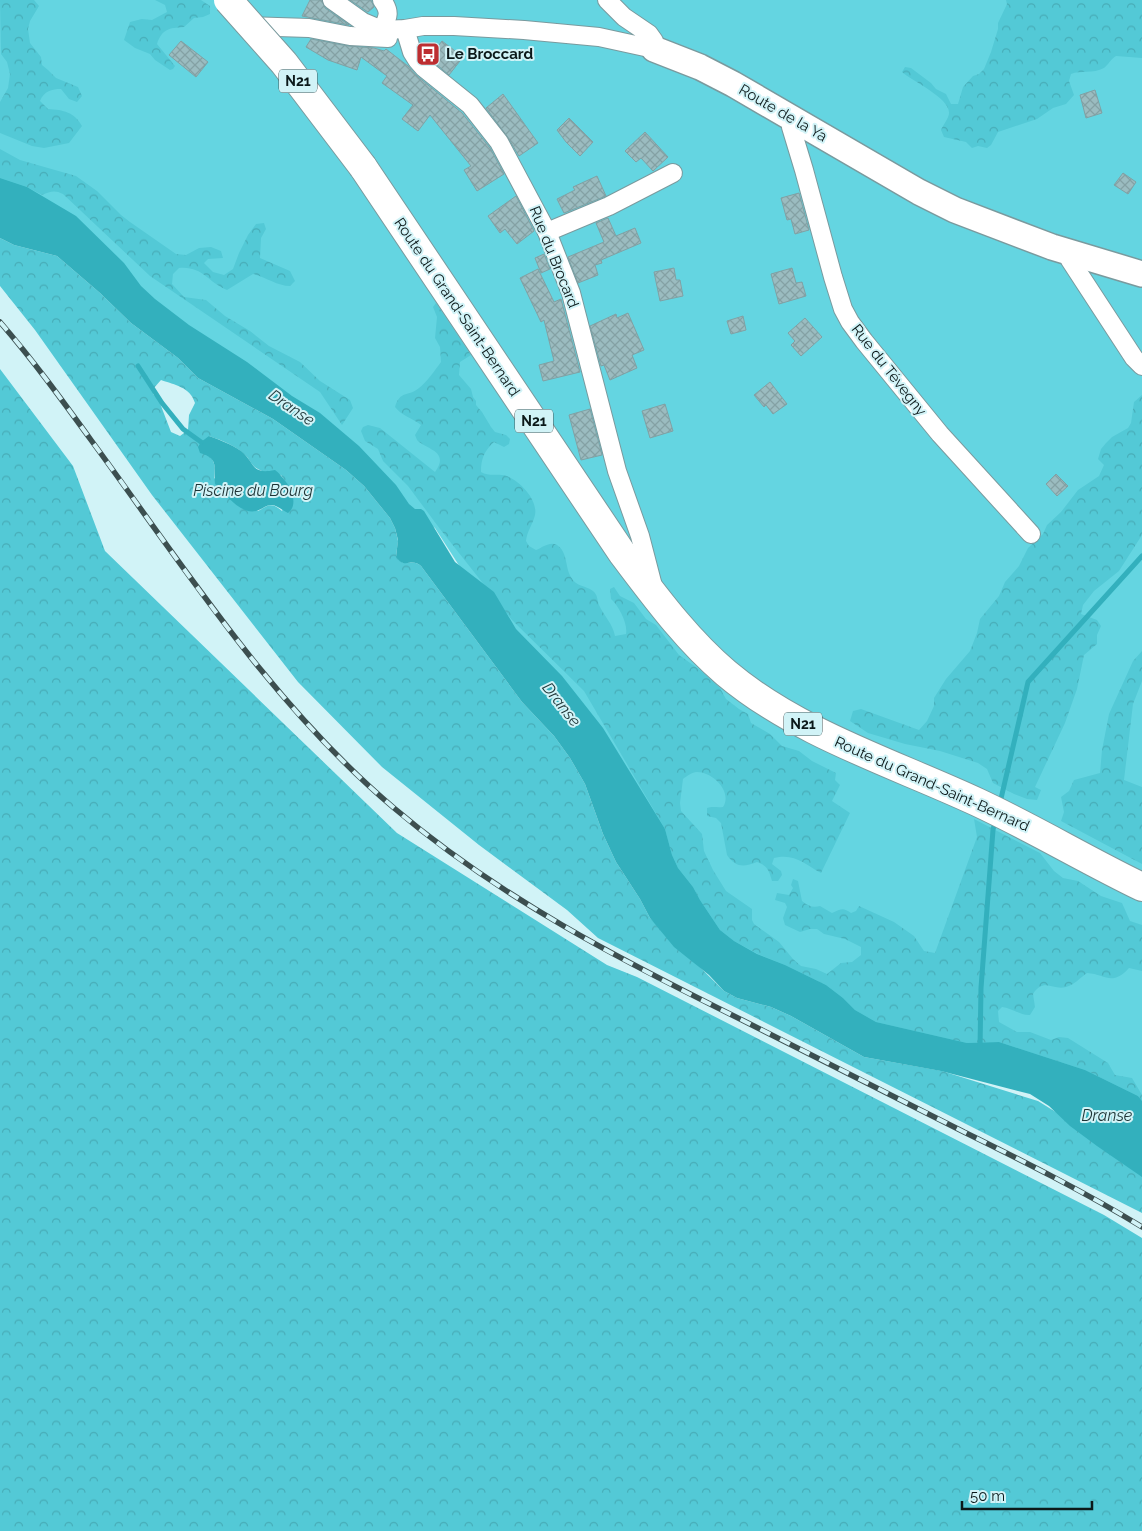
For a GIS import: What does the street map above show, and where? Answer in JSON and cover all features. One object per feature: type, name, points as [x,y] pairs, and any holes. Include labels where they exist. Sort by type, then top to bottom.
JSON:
[{"type":"main road","name":"Route du Grand-Saint-Bernard","points":[[228,0],[313,99],[372,180],[602,522],[658,601],[709,659],[766,702],[827,736],[978,802],[1142,887]]},
{"type":"street","points":[[332,0],[363,22],[382,30],[405,29]]},
{"type":"street","points":[[607,0],[624,17],[649,34],[654,41],[654,50]]},
{"type":"street","points":[[382,30],[386,22],[387,3]]},
{"type":"street","points":[[236,26],[309,28],[350,36],[386,38],[398,38],[405,29]]},
{"type":"street","name":"Route de la Ya","points":[[405,29],[423,26],[454,26],[541,31],[599,37],[654,50],[700,67],[955,210],[1070,253],[1142,274]]},
{"type":"street","name":"Rue du Brocard","points":[[405,29],[416,60],[470,105],[499,142],[547,232],[571,293],[615,462],[640,536],[658,601]]},
{"type":"street","name":"Rue du Tévegny","points":[[792,117],[791,127],[833,277],[843,309],[850,322],[940,434],[1031,534]]},
{"type":"street","points":[[547,232],[609,206],[673,173]]},
{"type":"street","points":[[1070,253],[1070,260],[1084,283],[1134,358],[1142,366]]},
{"type":"shaded area","points":[[0,0],[1142,0],[1142,1148],[1087,1099],[753,980],[645,855],[435,528],[157,326],[0,208]]},
{"type":"green space","points":[[0,0],[34,0],[39,6],[30,21],[28,29],[30,43],[41,57],[42,65],[56,78],[78,87],[82,96],[77,102],[69,99],[61,89],[54,89],[46,93],[40,101],[48,109],[68,113],[79,121],[82,126],[69,143],[44,148],[32,146],[0,133],[0,102],[8,88],[10,74],[7,62],[1,54]]},
{"type":"green space","points":[[155,0],[201,0],[210,6],[210,14],[194,18],[184,27],[167,30],[161,35],[157,44],[175,66],[170,70],[155,60],[150,54],[135,48],[124,40],[130,22],[142,19],[152,20],[167,12],[165,5]]},
{"type":"green space","points":[[1006,0],[1142,0],[1142,58],[1116,56],[1100,70],[1071,74],[1069,81],[1074,95],[1066,104],[1053,108],[1037,119],[998,132],[991,145],[987,148],[978,146],[972,148],[966,142],[944,137],[941,130],[949,115],[948,107],[937,96],[902,72],[905,67],[911,68],[936,89],[946,94],[951,104],[958,104],[963,87],[973,76],[979,74],[984,69],[998,29],[998,23],[1007,4]]},
{"type":"green space","points":[[0,149],[20,160],[76,176],[97,191],[121,215],[176,254],[186,255],[199,248],[211,247],[221,251],[223,258],[208,259],[204,263],[213,272],[224,275],[233,269],[248,235],[256,224],[264,223],[266,229],[261,238],[260,258],[290,271],[295,281],[290,286],[281,285],[253,274],[227,290],[194,269],[187,268],[179,268],[173,274],[172,284],[184,297],[206,300],[225,316],[250,331],[269,346],[300,362],[320,381],[350,400],[353,408],[342,425],[320,392],[150,276],[63,194],[53,192],[42,195],[27,187],[0,178]]},
{"type":"green space","points":[[0,238],[14,245],[57,256],[131,323],[178,358],[198,378],[273,419],[346,470],[364,486],[390,518],[395,528],[398,541],[396,556],[399,560],[421,566],[522,702],[554,736],[570,758],[585,784],[603,834],[616,862],[650,918],[724,991],[737,998],[771,1007],[791,1016],[864,1057],[942,1071],[1038,1101],[1101,1140],[1142,1171],[1142,1213],[598,938],[567,910],[479,845],[382,767],[298,682],[152,495],[35,330],[0,286]],"holes":[[[161,380],[186,390],[190,393],[195,403],[189,415],[188,430],[180,436],[171,432],[158,398],[153,394],[153,389]],[[209,436],[235,447],[247,457],[254,467],[281,475],[292,489],[282,511],[272,505],[258,511],[214,478],[214,463],[208,455]]]},
{"type":"green space","points":[[436,303],[471,355],[460,362],[459,375],[471,389],[476,405],[491,427],[495,432],[506,435],[510,439],[509,444],[504,447],[494,442],[491,445],[485,452],[481,472],[507,476],[523,487],[531,498],[534,503],[535,515],[526,541],[529,546],[536,550],[546,545],[554,544],[561,548],[571,577],[575,583],[595,593],[615,636],[626,634],[626,625],[617,606],[611,599],[610,589],[614,587],[620,596],[634,603],[646,619],[656,625],[679,655],[720,688],[726,699],[748,714],[751,723],[770,734],[782,746],[799,751],[812,761],[836,773],[835,780],[840,785],[832,801],[850,813],[821,873],[794,858],[774,858],[772,864],[781,871],[782,875],[778,881],[772,881],[768,869],[764,865],[757,862],[748,865],[737,864],[727,855],[721,823],[716,818],[707,816],[707,808],[723,807],[725,795],[719,784],[709,775],[697,772],[691,773],[683,779],[681,811],[702,834],[704,851],[726,891],[752,909],[754,924],[779,942],[801,966],[816,969],[827,974],[841,963],[852,962],[861,955],[861,947],[845,939],[824,934],[817,929],[800,932],[785,925],[783,918],[787,907],[785,903],[775,900],[777,893],[789,895],[793,888],[791,885],[793,879],[798,881],[802,901],[808,905],[820,906],[832,913],[842,909],[851,913],[856,911],[859,906],[894,922],[914,936],[924,951],[935,953],[977,837],[974,819],[1040,853],[1054,871],[1063,878],[1078,881],[1101,896],[1122,903],[1130,921],[1142,925],[1142,971],[1129,968],[1123,974],[1113,978],[1087,973],[1066,987],[1041,986],[1033,994],[1035,1007],[1030,1015],[1002,1007],[998,1011],[999,1022],[1017,1032],[1030,1032],[1051,1040],[1059,1037],[1068,1038],[1108,1063],[1115,1075],[1132,1078],[1142,1095],[1142,1101],[1138,1096],[1085,1070],[999,1042],[967,1043],[876,1022],[855,1010],[826,985],[758,954],[734,941],[720,930],[693,887],[678,868],[672,855],[665,829],[584,691],[512,620],[408,486],[383,461],[378,449],[365,441],[361,431],[363,427],[368,425],[380,428],[435,472],[439,465],[439,455],[417,440],[415,435],[421,425],[401,413],[395,407],[399,398],[415,391],[422,385],[441,362],[440,347],[435,338],[437,317],[433,307]]},
{"type":"green space","points":[[0,369],[73,466],[105,551],[397,833],[607,965],[637,977],[1104,1215],[1142,1238],[1142,1531],[0,1531]]},
{"type":"green space","points":[[1142,395],[1142,535],[1119,571],[1094,591],[1083,605],[1081,614],[1097,620],[1101,626],[1097,635],[1097,644],[1084,655],[1077,689],[1065,723],[1035,787],[1041,790],[1037,800],[1027,799],[1014,794],[993,783],[987,769],[978,763],[940,751],[905,744],[868,733],[850,721],[853,711],[861,709],[919,730],[927,721],[934,706],[934,698],[946,679],[970,651],[980,619],[999,596],[1005,582],[1019,566],[1028,548],[1043,534],[1047,525],[1061,512],[1078,490],[1099,476],[1104,465],[1098,459],[1101,449],[1112,437],[1128,428],[1131,423],[1134,402]]},
{"type":"green space","points":[[1142,651],[1142,681],[1133,704],[1124,780],[1142,787],[1142,864],[1061,821],[1064,812],[1061,797],[1069,791],[1074,780],[1100,773],[1109,714],[1133,661]]},
{"type":"water","name":"Dranse","points":[[0,178],[27,187],[76,216],[124,263],[141,286],[155,299],[189,325],[247,362],[292,396],[320,413],[359,446],[396,485],[409,504],[415,509],[424,511],[455,562],[494,592],[516,629],[562,676],[603,728],[665,829],[672,855],[678,868],[693,887],[720,930],[734,941],[757,954],[826,985],[855,1010],[876,1022],[967,1043],[999,1042],[1085,1070],[1138,1096],[1142,1101],[1142,1177],[1070,1126],[1049,1106],[1030,1094],[941,1071],[864,1057],[791,1016],[771,1007],[737,998],[724,991],[709,975],[674,947],[650,918],[616,862],[603,834],[585,784],[570,758],[554,736],[522,702],[421,566],[399,561],[396,557],[398,540],[395,528],[390,518],[364,486],[346,470],[273,419],[198,378],[178,358],[131,323],[57,256],[14,245],[0,238]]},
{"type":"water","name":"Piscine du Bourg","points":[[209,436],[241,451],[257,469],[261,471],[275,470],[292,489],[293,502],[291,511],[288,513],[271,505],[250,511],[244,510],[233,502],[215,484],[213,461],[200,453],[198,447]]},
{"type":"building","points":[[310,0],[322,0],[325,8],[349,25],[302,16]]},
{"type":"building","points":[[350,0],[371,0],[374,7],[368,12]]},
{"type":"building","points":[[311,39],[384,51],[386,49],[462,113],[490,148],[504,174],[477,191],[464,170],[471,166],[430,115],[418,131],[402,119],[413,105],[382,83],[387,76],[361,57],[357,70],[328,60],[306,47]]},
{"type":"building","points":[[181,41],[208,62],[196,77],[169,55]]},
{"type":"building","points":[[442,41],[463,57],[449,75],[429,58]]},
{"type":"building","points":[[1095,90],[1102,113],[1086,118],[1080,95]]},
{"type":"building","points":[[503,94],[538,143],[519,156],[486,108]]},
{"type":"building","points":[[569,118],[593,142],[580,156],[557,130]]},
{"type":"building","points":[[645,132],[668,157],[653,171],[641,158],[636,162],[625,151]]},
{"type":"building","points":[[1123,173],[1136,182],[1128,194],[1114,185]]},
{"type":"building","points":[[597,176],[606,196],[564,213],[557,199],[575,190],[573,187]]},
{"type":"building","points":[[799,193],[809,230],[795,234],[791,219],[787,220],[781,198]]},
{"type":"building","points":[[516,196],[534,231],[517,244],[505,229],[500,233],[488,216]]},
{"type":"building","points":[[608,218],[616,236],[635,228],[641,243],[601,260],[602,263],[595,265],[598,275],[578,283],[568,257],[604,242],[596,223]]},
{"type":"building","points":[[544,254],[550,269],[541,273],[535,258]]},
{"type":"building","points":[[674,268],[676,280],[680,280],[683,296],[660,301],[654,272]]},
{"type":"building","points":[[792,268],[796,283],[802,282],[806,296],[779,304],[771,274]]},
{"type":"building","points":[[538,269],[554,302],[561,299],[580,372],[543,381],[539,365],[554,361],[544,320],[541,322],[520,278]]},
{"type":"building","points":[[628,313],[644,350],[632,355],[637,368],[610,380],[604,365],[601,366],[590,326],[616,314],[617,318]]},
{"type":"building","points":[[743,316],[746,330],[731,334],[727,321]]},
{"type":"building","points":[[805,318],[822,337],[801,356],[791,345],[795,341],[788,333]]},
{"type":"building","points":[[770,382],[787,404],[773,414],[754,395]]},
{"type":"building","points":[[665,404],[673,431],[650,438],[642,411]]},
{"type":"building","points":[[590,409],[602,455],[581,460],[569,415]]},
{"type":"building","points":[[1056,474],[1068,486],[1057,496],[1046,484]]},
{"type":"waterway","points":[[138,366],[162,403],[183,429],[201,442]]},
{"type":"waterway","points":[[1000,803],[1028,682],[1142,556]]},
{"type":"waterway","points":[[980,1049],[981,988],[995,821]]},
{"type":"railway","points":[[0,322],[47,380],[196,586],[269,680],[308,725],[350,768],[394,808],[434,840],[476,871],[519,899],[607,951],[1032,1166],[1142,1227]]},
{"type":"place","name":"Le Broccard","points":[[428,54]]}]
